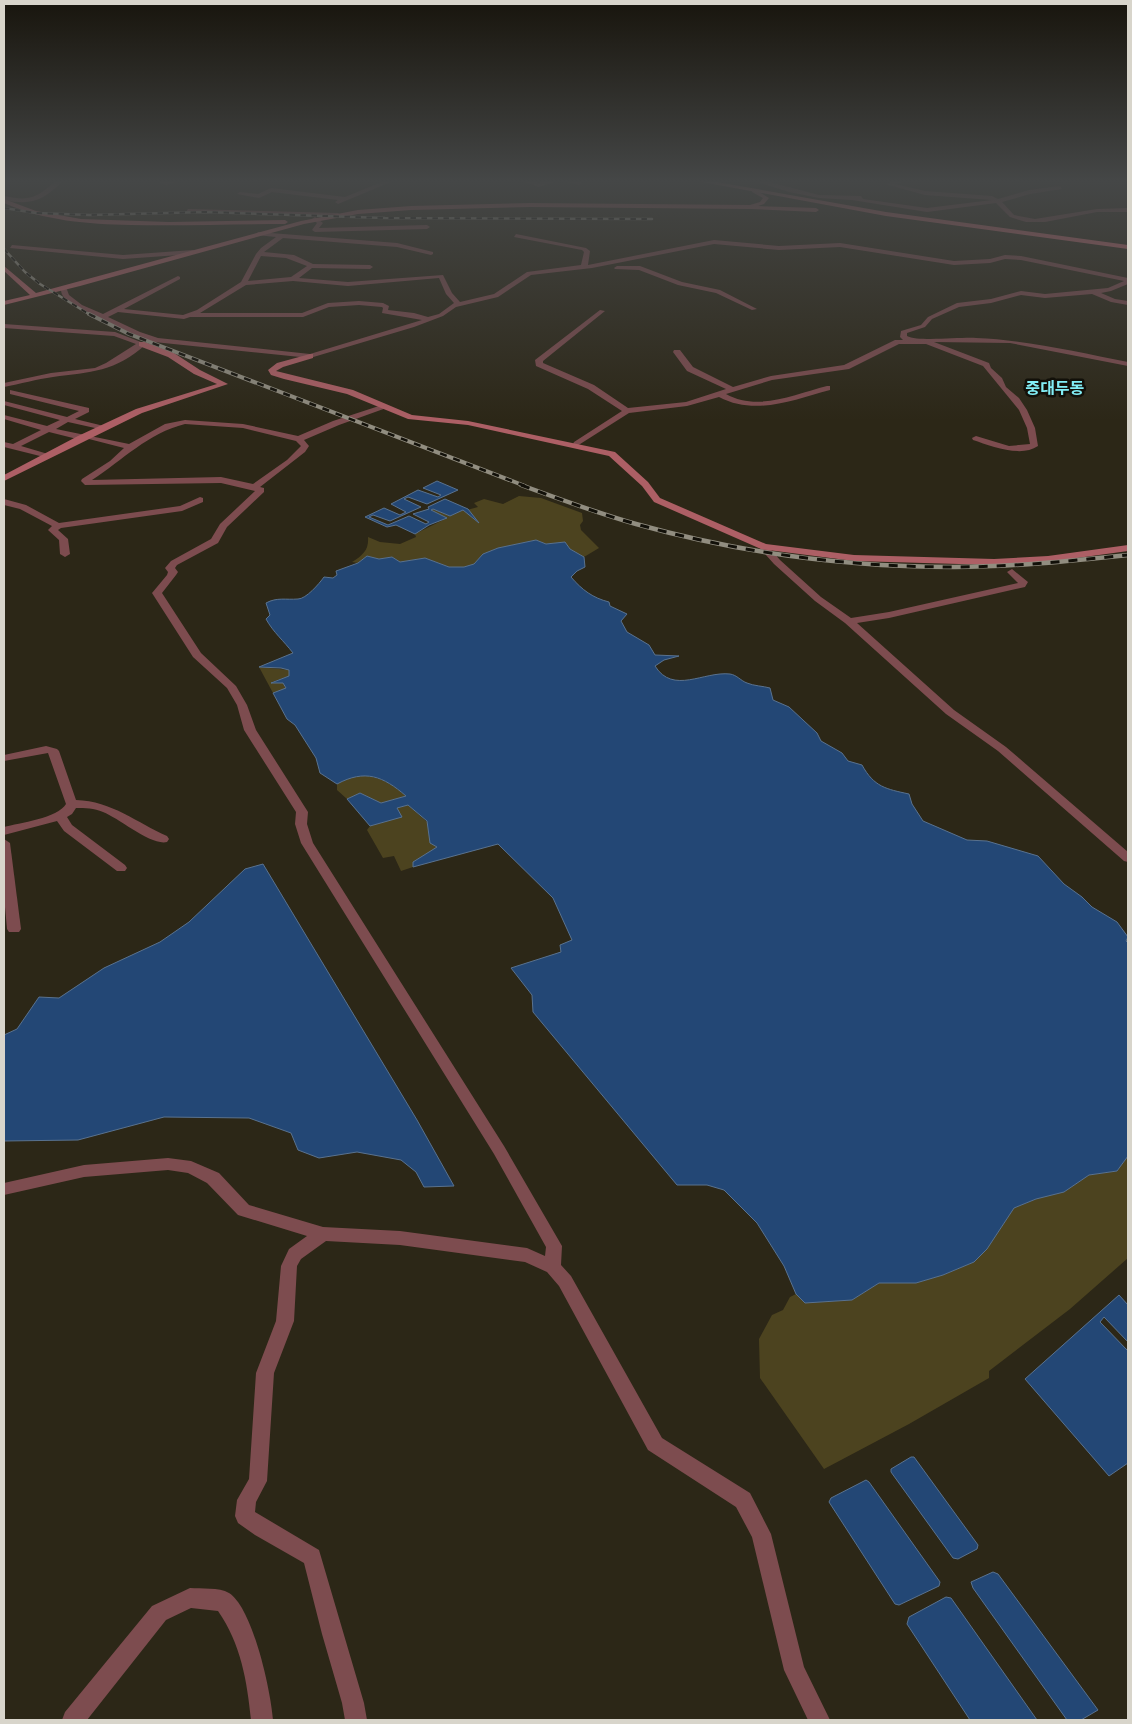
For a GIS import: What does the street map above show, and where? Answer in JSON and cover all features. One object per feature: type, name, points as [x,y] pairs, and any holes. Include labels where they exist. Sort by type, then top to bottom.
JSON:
[{"type":"street","points":[[4,303],[166,259]]},
{"type":"street","points":[[119,310],[184,318],[218,301],[244,283],[256,259]]},
{"type":"street","points":[[302,259],[311,266]]},
{"type":"street","points":[[584,267],[586,259]]},
{"type":"street","points":[[625,259],[592,266],[529,273],[521,277],[503,293],[488,299],[459,304],[450,307],[441,315],[429,320],[280,365],[272,370],[274,373],[287,377],[350,392],[410,418],[468,423],[577,444],[612,454],[641,479],[657,500],[689,513],[726,532],[764,546],[854,558],[994,562],[1048,559],[1128,548]]},
{"type":"street","points":[[934,259],[954,263],[993,259]]},
{"type":"street","points":[[1028,259],[1128,281]]},
{"type":"street","points":[[293,279],[311,266],[370,267]]},
{"type":"street","points":[[592,266],[640,268],[680,284],[728,295],[754,310]]},
{"type":"street","points":[[4,268],[35,296]]},
{"type":"street","points":[[244,283],[293,279],[348,284],[441,276],[450,294],[459,304]]},
{"type":"street","points":[[103,317],[178,278]]},
{"type":"street","points":[[976,438],[1008,449],[1034,446],[1031,428],[1023,410],[1016,400],[1003,388],[999,380],[987,369],[986,365],[927,342],[911,340],[904,337],[903,332],[923,326],[930,318],[957,305],[991,301],[1020,293],[1045,296],[1109,290],[1128,281]]},
{"type":"street","points":[[64,288],[66,296],[80,306],[137,334],[157,340],[310,356]]},
{"type":"street","points":[[1094,292],[1113,301],[1128,303]]},
{"type":"street","points":[[190,315],[303,315],[328,305],[359,303],[383,305],[386,307],[384,312],[414,315],[429,320]]},
{"type":"street","points":[[602,311],[552,349],[539,360],[539,364],[591,387],[627,411]]},
{"type":"street","points":[[4,326],[116,334],[171,355],[198,372],[224,384],[147,408],[101,428],[4,478]]},
{"type":"street","points":[[577,444],[627,411],[687,404],[771,378],[846,367],[891,344],[911,340],[1010,341],[1128,364]]},
{"type":"street","points":[[4,385],[17,384],[51,375],[96,370],[109,365],[142,344]]},
{"type":"street","points":[[677,352],[690,369],[731,389]]},
{"type":"street","points":[[4,397],[13,392],[17,384]]},
{"type":"street","points":[[720,394],[735,402],[756,405],[827,388]]},
{"type":"street","points":[[13,392],[86,410],[13,446]]},
{"type":"street","points":[[4,403],[101,428]]},
{"type":"street","points":[[299,439],[336,423],[385,407]]},
{"type":"street","points":[[4,417],[130,447]]},
{"type":"street","points":[[254,488],[304,450],[305,446],[299,439],[243,426],[185,422],[168,426],[130,447],[113,463],[85,481],[88,483],[221,480],[261,490],[223,526],[215,541],[174,563],[170,568],[173,572],[172,576],[160,587],[157,593],[197,655],[231,686],[242,705],[250,730],[302,812],[301,824],[307,843],[499,1150],[554,1246],[553,1267]]},
{"type":"street","points":[[4,444],[45,456]]},
{"type":"street","points":[[4,502],[23,507],[58,526],[182,508],[200,500]]},
{"type":"street","points":[[58,526],[54,530],[63,539],[64,554]]},
{"type":"street","points":[[764,546],[776,562],[818,598],[849,621],[950,712],[1002,749],[1128,858]]},
{"type":"street","points":[[849,621],[889,615],[1022,585],[1023,582],[1012,572]]},
{"type":"street","points":[[4,758],[46,749],[54,751],[60,775],[72,804]]},
{"type":"street","points":[[72,804],[89,803],[102,806],[163,839]]},
{"type":"street","points":[[4,831],[60,816],[68,811],[72,804]]},
{"type":"street","points":[[60,816],[68,828],[121,868]]},
{"type":"street","points":[[4,843],[14,929]]},
{"type":"street","points":[[4,1189],[84,1171],[160,1164],[191,1167],[213,1178],[244,1210],[322,1234],[400,1238],[527,1255],[553,1267],[565,1281],[655,1444],[743,1500],[762,1534],[794,1670],[819,1720]]},
{"type":"street","points":[[322,1234],[295,1254],[288,1266],[285,1321],[265,1373],[258,1481],[247,1500],[245,1516],[312,1557],[332,1634],[353,1703],[356,1720]]},
{"type":"street","points":[[73,1720],[159,1613],[190,1598],[223,1601],[234,1613],[248,1649],[260,1689],[262,1720]]},
{"type":"shaded area","points":[[519,496],[541,498],[582,513],[581,530],[599,548],[584,557],[570,549],[565,542],[546,544],[536,540],[498,548],[483,554],[474,564],[464,567],[449,567],[425,558],[400,562],[392,557],[379,559],[367,556],[358,563],[352,562],[364,552],[368,537],[380,542],[400,544],[416,537],[415,534],[447,518],[431,510],[433,509],[450,516],[463,510],[479,523],[467,510],[478,507],[474,503],[484,499],[503,504]]},
{"type":"shaded area","points":[[259,667],[289,670],[289,676],[272,682],[283,683],[286,689],[273,693]]},
{"type":"shaded area","points":[[362,775],[386,782],[406,796],[381,803],[360,793],[347,799],[337,790],[337,784],[349,777]]},
{"type":"shaded area","points":[[408,805],[427,822],[430,842],[437,847],[414,862],[413,867],[401,871],[394,856],[383,858],[367,830],[370,826],[401,817],[397,808]]},
{"type":"shaded area","points":[[1128,1156],[1128,1258],[1070,1309],[989,1371],[989,1378],[909,1424],[824,1469],[760,1378],[759,1339],[772,1315],[783,1310],[790,1297],[796,1294],[805,1303],[852,1300],[879,1283],[916,1283],[943,1275],[974,1262],[987,1249],[1014,1208],[1036,1199],[1064,1192],[1089,1175],[1117,1171]]},
{"type":"water","points":[[437,481],[458,490],[427,504],[408,497],[404,499],[421,507],[390,521],[373,515],[369,517],[388,525],[409,516],[426,524],[429,522],[413,514],[429,509],[428,507],[445,499],[468,509],[479,523],[463,510],[450,516],[433,509],[431,510],[447,518],[429,525],[415,534],[396,525],[387,527],[365,517],[384,508],[400,515],[406,512],[391,504],[418,490],[438,497],[441,495],[423,488]]},
{"type":"water","points":[[536,540],[546,544],[565,542],[570,549],[584,557],[585,567],[571,577],[575,582],[588,593],[609,602],[610,606],[627,614],[621,621],[627,632],[649,645],[655,655],[679,656],[664,660],[655,666],[662,675],[671,679],[690,680],[730,674],[750,684],[770,688],[773,700],[789,707],[817,733],[821,741],[842,753],[848,761],[862,765],[876,783],[909,794],[912,804],[923,821],[967,840],[987,841],[1038,856],[1064,884],[1092,907],[1117,922],[1128,937],[1126,941],[1128,943],[1128,1156],[1117,1171],[1089,1175],[1064,1192],[1036,1199],[1014,1208],[987,1249],[974,1262],[943,1275],[916,1283],[879,1283],[852,1300],[805,1303],[796,1294],[784,1266],[757,1223],[724,1190],[707,1185],[677,1185],[533,1012],[532,995],[511,968],[561,952],[560,945],[572,940],[553,898],[498,844],[413,867],[413,862],[437,847],[430,843],[427,821],[408,805],[397,808],[402,817],[370,826],[347,799],[360,793],[381,803],[406,796],[381,779],[365,776],[356,777],[337,784],[320,773],[316,758],[295,725],[287,719],[273,693],[286,688],[283,683],[271,683],[289,676],[289,670],[259,667],[293,653],[266,619],[270,615],[266,603],[278,599],[305,597],[324,577],[333,578],[337,575],[336,571],[358,563],[367,556],[379,559],[392,557],[400,562],[425,558],[449,567],[464,567],[474,564],[483,554],[498,548]]},
{"type":"water","points":[[263,864],[417,1120],[454,1186],[424,1187],[416,1172],[401,1160],[357,1152],[319,1158],[298,1150],[291,1133],[249,1118],[164,1117],[78,1140],[4,1141],[4,1035],[17,1029],[39,997],[59,998],[104,968],[160,942],[189,922],[245,869]]},
{"type":"water","points":[[1119,1295],[1128,1305],[1128,1342],[1104,1317],[1100,1322],[1128,1351],[1128,1463],[1109,1476],[1025,1379]]},
{"type":"water","points":[[914,1457],[978,1545],[977,1549],[958,1559],[953,1558],[891,1472],[891,1469]]},
{"type":"water","points":[[866,1480],[940,1582],[939,1586],[899,1605],[895,1604],[829,1502],[831,1498]]},
{"type":"water","points":[[993,1572],[998,1574],[1098,1710],[1081,1720],[1067,1720],[973,1588],[971,1582]]},
{"type":"water","points":[[946,1597],[951,1598],[1037,1720],[970,1720],[907,1624],[909,1617]]},
{"type":"railway","points":[[14,259],[40,284],[92,316]]},
{"type":"railway","points":[[89,314],[129,334],[525,486]]},
{"type":"railway","points":[[521,485],[607,515],[675,534],[754,550],[834,561],[914,566],[976,567],[1128,555]]},
{"type":"district","name":"중대두동","points":[[1055,388]]}]
